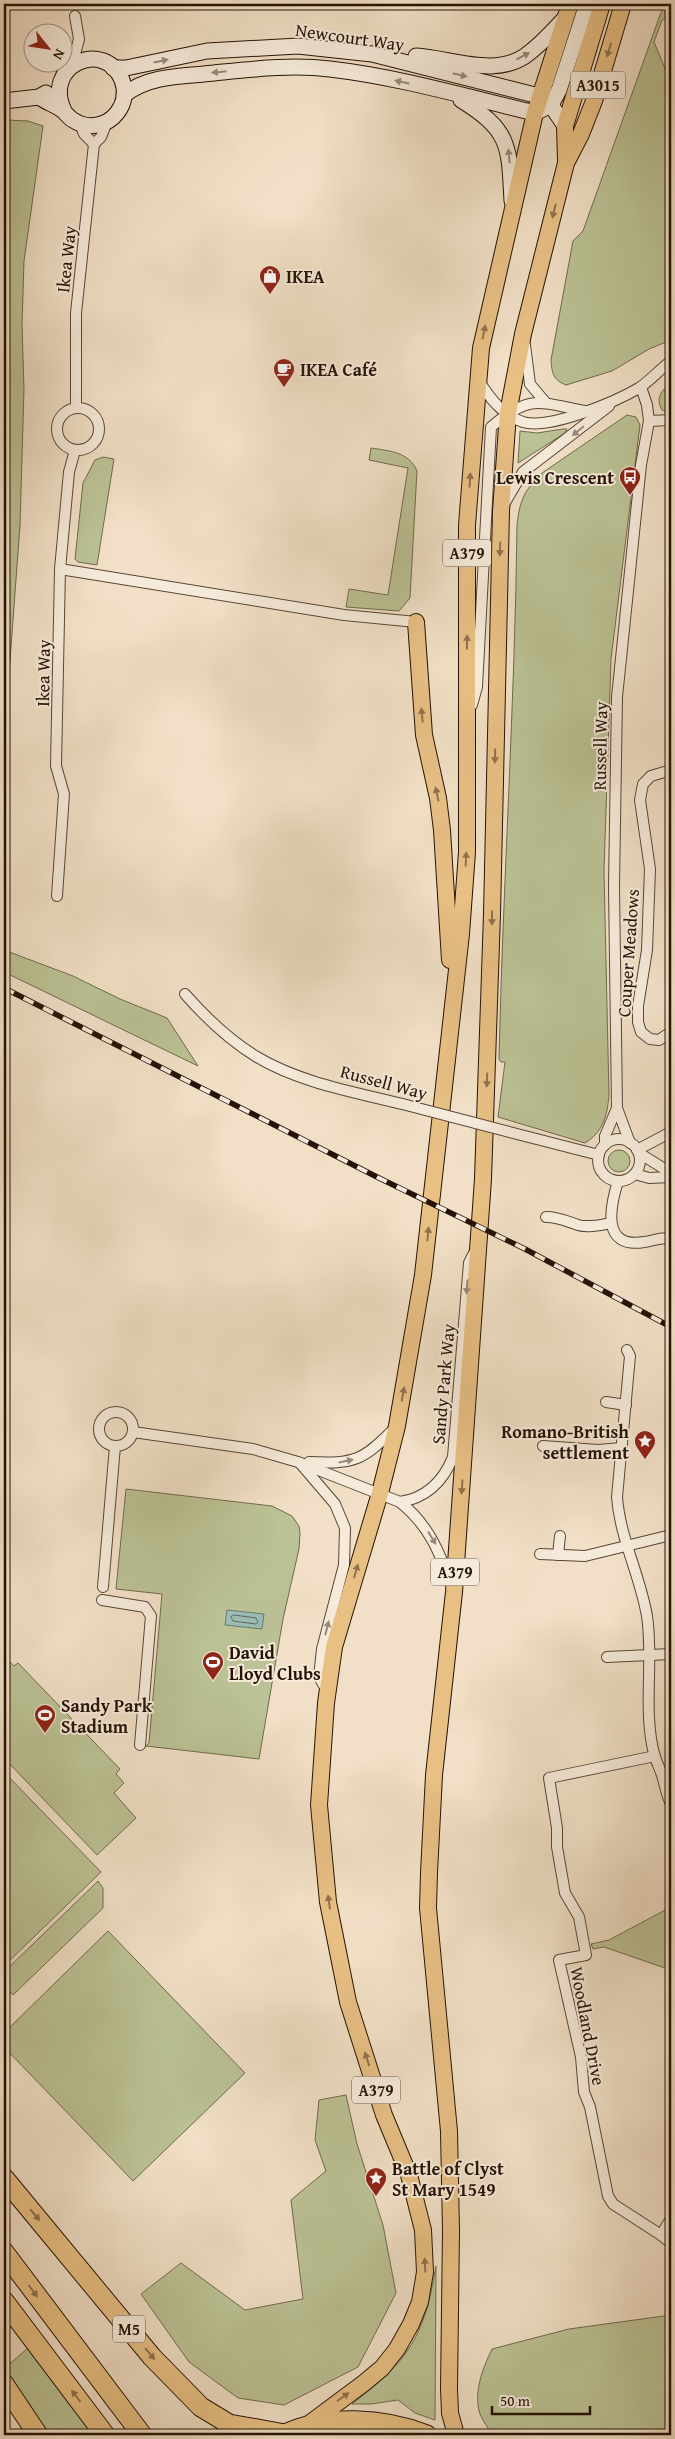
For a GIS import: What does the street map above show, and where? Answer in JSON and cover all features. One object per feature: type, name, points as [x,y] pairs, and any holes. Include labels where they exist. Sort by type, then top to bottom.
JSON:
[{"type":"highway","name":"M5","points":[[4,2178],[152,2357],[201,2407],[229,2424],[284,2435]]},
{"type":"highway","points":[[4,2252],[142,2435]]},
{"type":"highway","points":[[4,2301],[105,2435]]},
{"type":"highway","points":[[4,2384],[38,2435]]},
{"type":"highway","points":[[284,2435],[305,2427],[370,2421],[406,2427],[427,2435]]},
{"type":"main road","name":"A379","points":[[456,2435],[450,2413],[449,2389],[451,2231],[448,2131],[428,1908],[431,1808],[454,1592],[480,1241],[490,979],[501,511],[508,413],[523,334],[566,163],[565,126],[602,4]]},
{"type":"main road","name":"A3015","points":[[566,163],[581,134],[594,101],[623,4]]},
{"type":"main road","name":"A379","points":[[305,2427],[382,2368],[397,2349],[411,2324],[420,2302],[425,2272],[423,2230],[409,2175],[384,2115],[348,2002],[328,1902],[319,1805],[328,1692],[334,1647],[380,1493],[397,1426],[423,1276],[452,1000],[461,934],[467,852],[467,525],[481,348],[512,205],[535,113],[545,101],[568,11]]},
{"type":"main road","name":"A379","points":[[416,622],[424,736],[438,798],[442,830],[452,1000]]},
{"type":"street","points":[[565,126],[545,101],[559,90],[587,4]]},
{"type":"street","points":[[372,54],[424,57],[489,66],[508,63],[528,55],[568,11]]},
{"type":"street","points":[[75,16],[79,38],[94,60]]},
{"type":"street","points":[[72,66],[79,38]]},
{"type":"street","name":"Newcourt Way","points":[[113,68],[126,68],[207,51],[298,46],[372,54],[545,101]]},
{"type":"street","points":[[72,66],[82,61],[94,60],[113,68],[120,75],[124,95],[119,111],[107,122],[94,126],[80,124]]},
{"type":"street","name":"Newcourt Way","points":[[124,95],[138,86],[173,77],[267,68],[329,69],[450,93],[535,113]]},
{"type":"street","points":[[64,111],[60,103],[59,84],[66,72]]},
{"type":"street","points":[[4,101],[39,97],[59,84]]},
{"type":"street","points":[[450,93],[480,112],[497,128],[508,147],[512,205]]},
{"type":"street","points":[[39,97],[64,111],[80,124],[84,134],[94,144]]},
{"type":"street","name":"Ikea Way","points":[[76,408],[76,313],[94,144],[100,137],[107,122]]},
{"type":"street","points":[[4,146],[4,169]]},
{"type":"street","points":[[523,334],[530,384],[546,403]]},
{"type":"street","points":[[478,380],[494,404],[523,422],[554,422],[616,400],[641,387],[671,361]]},
{"type":"street","name":"Russell Way","points":[[635,1148],[617,1108],[614,887],[616,697],[641,465],[649,421],[648,406],[641,387]]},
{"type":"street","points":[[501,511],[523,472],[616,400]]},
{"type":"street","points":[[467,726],[477,687],[491,427],[508,413],[525,403],[546,403],[585,412]]},
{"type":"street","points":[[76,408],[85,409],[95,417],[98,432],[93,444],[87,448],[75,450],[62,444],[57,429],[62,415],[76,408]]},
{"type":"street","points":[[649,421],[671,420]]},
{"type":"street","name":"Ikea Way","points":[[57,896],[64,794],[56,766],[60,569],[69,472],[75,450]]},
{"type":"street","points":[[60,569],[344,615],[416,622]]},
{"type":"street","name":"Couper Meadows","points":[[671,770],[651,776],[643,784],[640,800],[650,869],[647,950],[638,1006],[638,1022],[641,1032],[650,1039],[659,1040],[671,1032]]},
{"type":"street","name":"Russell Way","points":[[185,994],[206,1018],[258,1058],[301,1076],[599,1155]]},
{"type":"street","name":"Russell Way","points":[[605,1145],[605,1136],[617,1108]]},
{"type":"street","points":[[635,1148],[671,1132]]},
{"type":"street","points":[[635,1148],[640,1165],[635,1174],[628,1179],[618,1181],[603,1174],[600,1168],[599,1155],[605,1145],[615,1140],[635,1148],[671,1175]]},
{"type":"street","points":[[635,1174],[649,1178],[671,1175]]},
{"type":"street","points":[[618,1181],[613,1196],[610,1223],[612,1230],[617,1236],[634,1242],[671,1239]]},
{"type":"street","points":[[546,1216],[562,1217],[578,1225],[590,1226],[610,1223]]},
{"type":"street","name":"Sandy Park Way","points":[[400,1502],[423,1496],[439,1482],[453,1457],[469,1263],[480,1241]]},
{"type":"street","points":[[627,1350],[630,1356],[617,1497],[627,1546],[640,1583],[647,1616],[650,1655],[650,1720],[655,1756],[667,1774],[666,1794],[671,1804]]},
{"type":"street","points":[[606,1402],[626,1405]]},
{"type":"street","points":[[113,1412],[121,1413],[128,1417],[132,1424],[133,1432],[126,1442],[115,1446],[108,1444],[102,1438],[99,1430],[101,1422],[113,1412]]},
{"type":"street","points":[[298,1462],[343,1463],[352,1461],[368,1454],[397,1426]]},
{"type":"street","points":[[133,1432],[253,1449],[298,1462],[400,1502],[412,1512],[433,1538],[454,1592]]},
{"type":"street","points":[[103,1587],[115,1446]]},
{"type":"street","points":[[543,1446],[598,1450],[622,1448]]},
{"type":"street","points":[[298,1462],[335,1504],[345,1528],[344,1565],[324,1640],[319,1677],[328,1692]]},
{"type":"street","points":[[540,1554],[585,1556],[671,1535]]},
{"type":"street","points":[[558,1555],[560,1536]]},
{"type":"street","points":[[102,1600],[146,1607],[151,1616],[140,1745]]},
{"type":"street","points":[[607,1657],[671,1654]]},
{"type":"street","name":"Woodland Drive","points":[[655,1756],[549,1778],[558,1828],[557,1847],[565,1893],[579,1917],[586,1955],[559,1960],[581,2057],[584,2092],[590,2107],[608,2196],[613,2204],[671,2243]]},
{"type":"street","points":[[660,2235],[671,2219]]},
{"type":"green space","points":[[664,4],[666,4],[671,16],[662,20],[654,42],[671,83],[671,340],[649,349],[612,371],[566,385],[558,381],[554,376],[551,360],[573,241],[583,231]]},
{"type":"green space","points":[[7,120],[28,121],[43,126],[24,261],[22,325],[24,389],[20,525],[4,742],[4,283],[8,153]]},
{"type":"green space","points":[[669,385],[671,386],[671,414],[662,410],[659,403],[661,393]]},
{"type":"green space","points":[[627,415],[636,417],[640,425],[611,659],[604,871],[609,1096],[607,1110],[600,1129],[585,1143],[498,1117],[505,1062],[501,1062],[499,1059],[517,525],[524,496],[542,473]]},
{"type":"green space","points":[[567,429],[565,433],[518,463],[520,431],[537,433]]},
{"type":"green space","points":[[371,448],[404,456],[414,465],[417,471],[410,598],[399,611],[346,607],[349,589],[388,595],[408,468],[369,460]]},
{"type":"green space","points":[[103,457],[114,459],[97,565],[78,562],[75,559],[83,483],[95,460]]},
{"type":"green space","points":[[4,950],[73,976],[120,999],[167,1018],[198,1066],[4,972]]},
{"type":"green space","points":[[619,1150],[627,1153],[630,1161],[627,1169],[619,1172],[611,1169],[608,1161],[611,1153]]},
{"type":"green space","name":"David Lloyd Clubs","points":[[126,1489],[272,1506],[292,1516],[299,1526],[299,1549],[283,1619],[259,1759],[146,1746],[149,1743],[162,1594],[116,1589]]},
{"type":"green space","name":"Sandy Park Stadium","points":[[6,1658],[14,1666],[18,1663],[120,1769],[116,1774],[124,1783],[114,1793],[136,1818],[97,1855],[4,1758],[4,1659]]},
{"type":"green space","points":[[4,1772],[101,1872],[4,1966]]},
{"type":"green space","points":[[98,1881],[103,1888],[103,1908],[13,1995],[4,1986],[4,1972]]},
{"type":"green space","points":[[671,1907],[671,1970],[604,1947],[593,1949],[591,1944],[609,1940]]},
{"type":"green space","points":[[108,1931],[245,2073],[133,2181],[4,2047],[4,2033]]},
{"type":"green space","points":[[346,2095],[357,2144],[383,2225],[396,2293],[358,2367],[284,2405],[238,2398],[189,2362],[141,2294],[181,2263],[245,2310],[303,2299],[291,2200],[326,2171],[315,2140],[319,2100]]},
{"type":"green space","points":[[436,2266],[435,2420],[415,2413],[398,2400],[371,2404],[352,2404],[387,2374],[411,2346],[426,2312]]},
{"type":"green space","points":[[671,2315],[671,2435],[492,2435],[480,2414],[478,2389],[482,2372],[492,2349],[569,2329]]},
{"type":"green space","points":[[30,2346],[95,2435],[35,2435],[4,2385],[4,2369]]},
{"type":"water","points":[[227,1610],[264,1614],[262,1629],[225,1625]]},
{"type":"railway","points":[[4,988],[379,1178],[525,1249],[671,1327]]},
{"type":"place","name":"IKEA","points":[[270,295]]},
{"type":"place","name":"IKEA Café","points":[[284,388]]},
{"type":"place","name":"Lewis Crescent","points":[[630,496]]},
{"type":"place","name":"Romano-British settlement","points":[[645,1460]]},
{"type":"place","name":"David Lloyd Clubs","points":[[213,1681]]},
{"type":"place","name":"Sandy Park Stadium","points":[[45,1734]]},
{"type":"place","name":"Battle of Clyst St Mary 1549","points":[[376,2197]]}]
